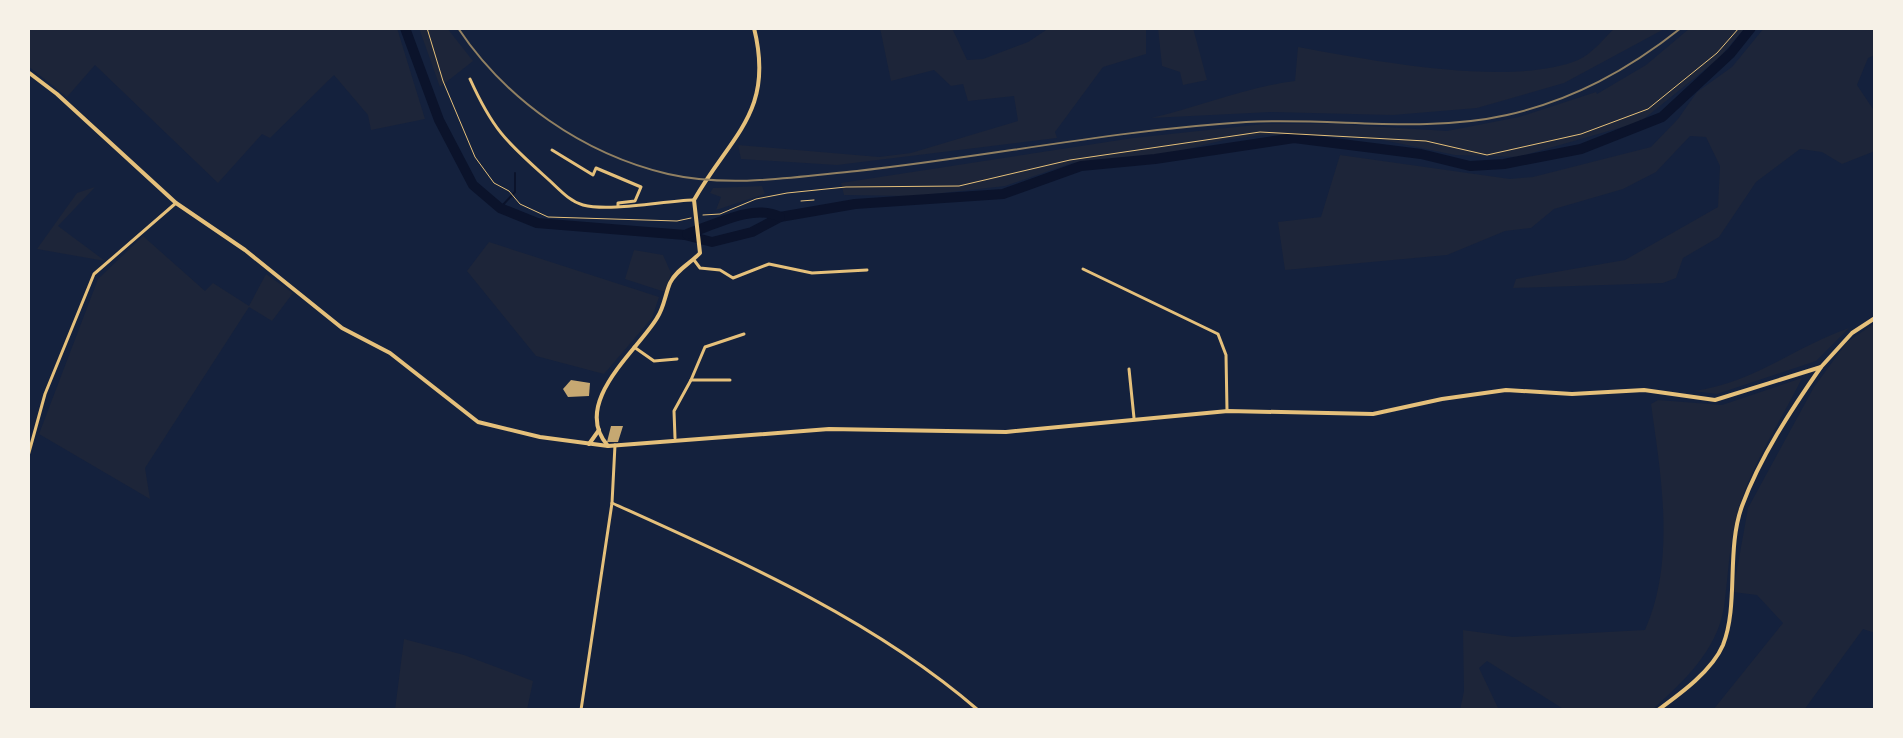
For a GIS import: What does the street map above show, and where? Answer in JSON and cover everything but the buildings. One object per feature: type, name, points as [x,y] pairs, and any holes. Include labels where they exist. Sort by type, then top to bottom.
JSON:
[{"type":"main road","points":[[589,444],[599,429],[600,410],[608,381],[658,318],[675,276],[696,257],[694,200],[736,139],[755,102],[762,68],[754,28]]},
{"type":"main road","points":[[28,72],[68,103],[176,203],[245,250],[342,328],[390,353],[478,422],[540,437],[608,446],[675,438],[829,429],[1006,432],[1228,411],[1373,414],[1442,399],[1506,390],[1572,394],[1644,390],[1715,400],[1821,367]]},
{"type":"main road","points":[[1658,710],[1712,663],[1723,645],[1733,539],[1742,505],[1790,412],[1821,367],[1852,333],[1875,318]]},
{"type":"main road","points":[[599,429],[608,446]]},
{"type":"street","points":[[470,79],[499,134],[568,198],[584,205],[618,207],[650,201],[694,200]]},
{"type":"street","points":[[552,150],[593,175],[596,168],[641,187],[638,199],[618,203],[618,207]]},
{"type":"street","points":[[28,456],[45,394],[94,274],[176,203]]},
{"type":"street","points":[[696,257],[700,268],[720,270],[733,278],[769,264],[812,273],[867,270]]},
{"type":"street","points":[[1083,269],[1218,334],[1226,355],[1228,411]]},
{"type":"street","points":[[675,438],[674,411],[705,347],[744,334]]},
{"type":"street","points":[[634,347],[654,361],[669,364],[677,359]]},
{"type":"street","points":[[1129,369],[1134,418]]},
{"type":"street","points":[[691,380],[730,380]]},
{"type":"street","points":[[719,381],[719,389]]},
{"type":"street","points":[[581,710],[612,503],[615,445]]},
{"type":"street","points":[[612,503],[758,571],[932,670],[978,710]]},
{"type":"path","points":[[427,28],[443,81],[475,157],[494,183],[509,191],[525,208],[548,217],[677,221],[699,214],[720,214],[769,196],[846,187],[958,186],[1070,160],[1260,132],[1412,140],[1487,155],[1581,134],[1648,109],[1717,53],[1739,28]]},
{"type":"path","points":[[806,192],[807,201]]},
{"type":"path","points":[[801,201],[814,200]]},
{"type":"shaded area","points":[[28,28],[397,28],[425,119],[371,130],[368,115],[334,75],[270,138],[262,134],[218,183],[95,65],[67,97],[28,66]]},
{"type":"shaded area","points":[[419,28],[447,28],[473,61],[440,87]]},
{"type":"shaded area","points":[[880,28],[952,28],[967,60],[983,59],[1028,42],[1049,28],[1146,28],[1146,54],[1103,67],[1055,132],[1057,138],[837,165],[741,159],[738,145],[879,157],[911,153],[1018,121],[1014,96],[968,101],[963,84],[951,86],[934,70],[891,81]]},
{"type":"shaded area","points":[[1158,28],[1193,28],[1207,80],[1183,85],[1180,72],[1162,66]]},
{"type":"shaded area","points":[[1615,28],[1666,28],[1564,83],[1477,108],[1393,115],[1271,112],[1151,118],[1258,88],[1295,81],[1298,47],[1440,69],[1516,72],[1549,68],[1583,58]]},
{"type":"shaded area","points":[[1690,28],[1745,28],[1718,59],[1640,122],[1518,157],[1455,155],[1383,140],[1331,135],[1263,135],[1224,140],[1159,156],[1072,163],[1005,186],[916,196],[844,195],[841,183],[1133,138],[1264,124],[1338,124],[1447,131],[1519,117],[1597,94],[1646,65]]},
{"type":"shaded area","points":[[1764,28],[1875,28],[1875,55],[1868,58],[1857,85],[1875,112],[1875,151],[1842,164],[1822,152],[1800,149],[1756,182],[1719,237],[1683,258],[1676,278],[1663,283],[1513,288],[1516,279],[1625,260],[1718,207],[1720,166],[1706,137],[1690,136],[1656,172],[1623,189],[1554,209],[1531,228],[1505,231],[1447,255],[1285,270],[1278,222],[1321,217],[1340,155],[1510,179],[1533,177],[1651,147],[1678,119],[1697,92],[1732,67]]},
{"type":"shaded area","points":[[762,186],[765,194],[716,210],[721,197],[710,193],[713,188]]},
{"type":"shaded area","points":[[95,187],[58,226],[105,261],[37,249],[77,193]]},
{"type":"shaded area","points":[[143,236],[205,291],[213,283],[249,306],[266,274],[293,293],[272,321],[249,307],[145,468],[150,499],[39,434],[98,279]]},
{"type":"shaded area","points":[[489,242],[659,297],[652,318],[604,374],[536,356],[467,271]]},
{"type":"shaded area","points":[[634,250],[663,255],[671,273],[665,292],[625,279]]},
{"type":"shaded area","points":[[1875,323],[1875,633],[1863,629],[1804,710],[1713,710],[1783,623],[1757,595],[1733,592],[1748,508],[1814,387],[1847,342]]},
{"type":"shaded area","points":[[1849,328],[1816,361],[1717,394],[1693,391],[1754,373]]},
{"type":"shaded area","points":[[1802,378],[1760,456],[1740,504],[1731,542],[1724,607],[1714,638],[1697,664],[1675,688],[1652,710],[1565,710],[1487,661],[1479,668],[1499,710],[1460,710],[1464,691],[1463,630],[1513,637],[1645,630],[1655,603],[1663,547],[1662,489],[1651,404],[1658,400],[1722,405]]},
{"type":"shaded area","points":[[404,639],[464,655],[533,681],[527,710],[395,710]]},
{"type":"waterway","points":[[405,28],[439,120],[473,185],[500,208],[537,223],[685,235],[712,242],[752,232],[780,217],[855,204],[1003,194],[1081,166],[1155,159],[1294,138],[1421,154],[1470,166],[1504,164],[1581,149],[1662,117],[1731,53],[1751,28]]},
{"type":"waterway","points":[[500,208],[515,192],[515,173]]},
{"type":"waterway","points":[[687,234],[746,214],[770,213],[780,217]]},
{"type":"railway","points":[[458,28],[477,54],[523,101],[577,138],[606,153],[668,174],[738,181],[905,165],[1100,137],[1246,122],[1410,124],[1475,121],[1531,109],[1577,92],[1620,70],[1681,28]]}]
